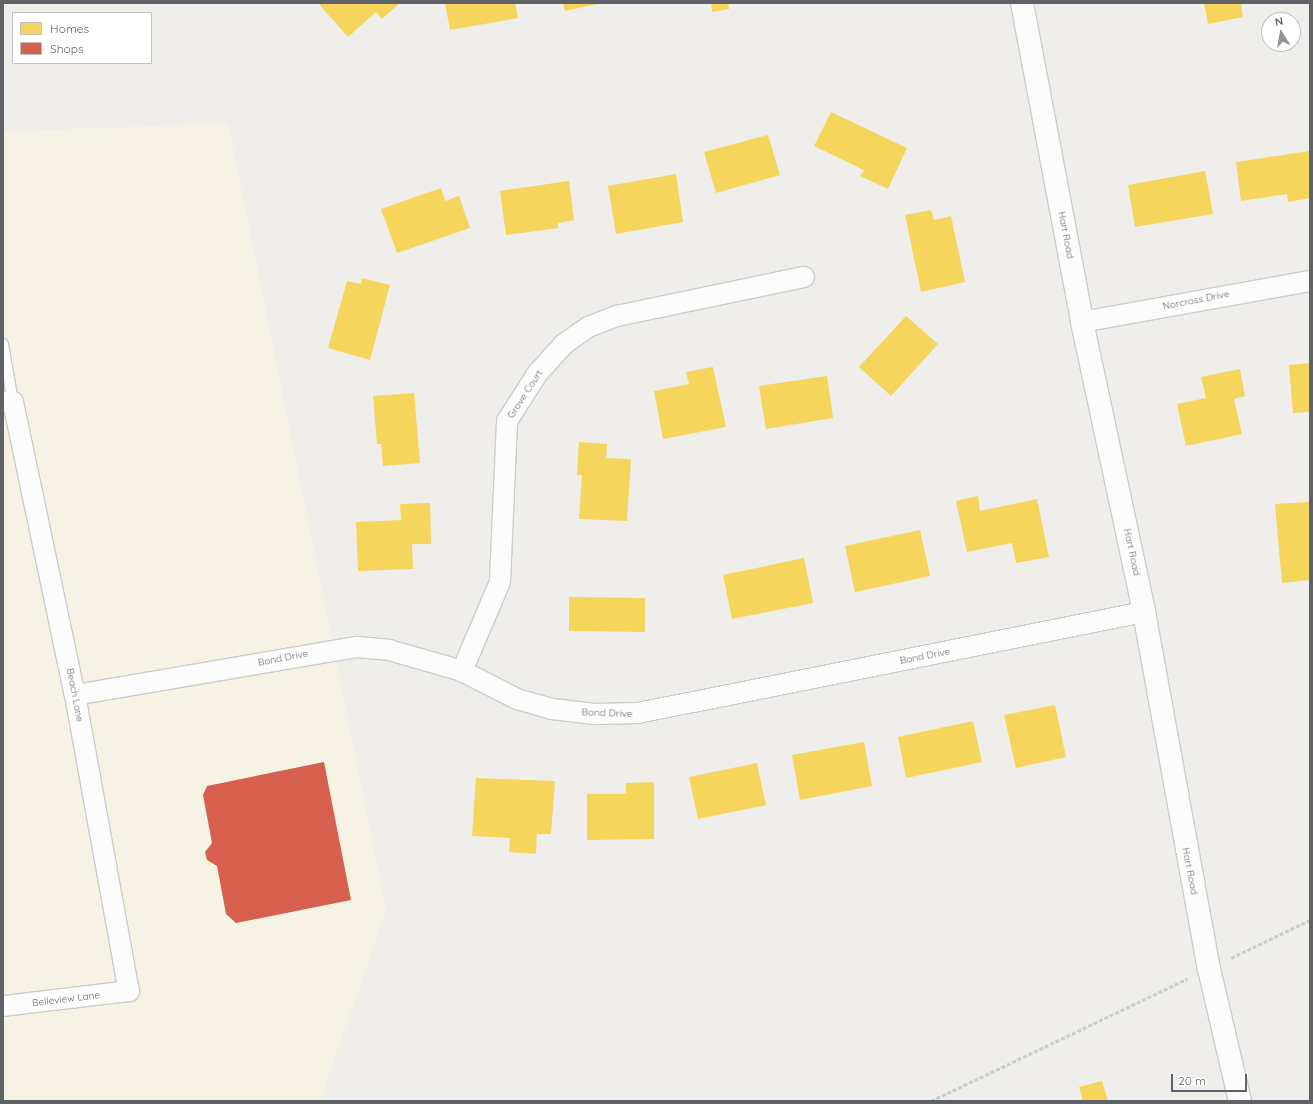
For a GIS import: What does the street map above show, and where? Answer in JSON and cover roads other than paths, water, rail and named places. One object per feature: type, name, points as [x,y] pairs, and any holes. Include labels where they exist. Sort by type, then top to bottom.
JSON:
[{"type":"street","name":"Hart Road","points":[[1022,3],[1082,322],[1144,612],[1209,969],[1240,1101]]},
{"type":"street","name":"Grove Court","points":[[462,671],[500,582],[507,421],[537,374],[564,344],[588,327],[616,316],[804,277]]},
{"type":"street","name":"Norcross Drive","points":[[1082,322],[1310,281]]},
{"type":"street","name":"Beach Lane","points":[[8,402],[75,695],[129,991]]},
{"type":"street","name":"Bond Drive","points":[[75,695],[357,646],[389,650],[462,671],[517,699],[552,709],[595,714],[638,713],[1144,612]]},
{"type":"street","name":"Belleview Lane","points":[[3,1006],[129,991]]},
{"type":"lane","points":[[3,344],[8,402]]}]
